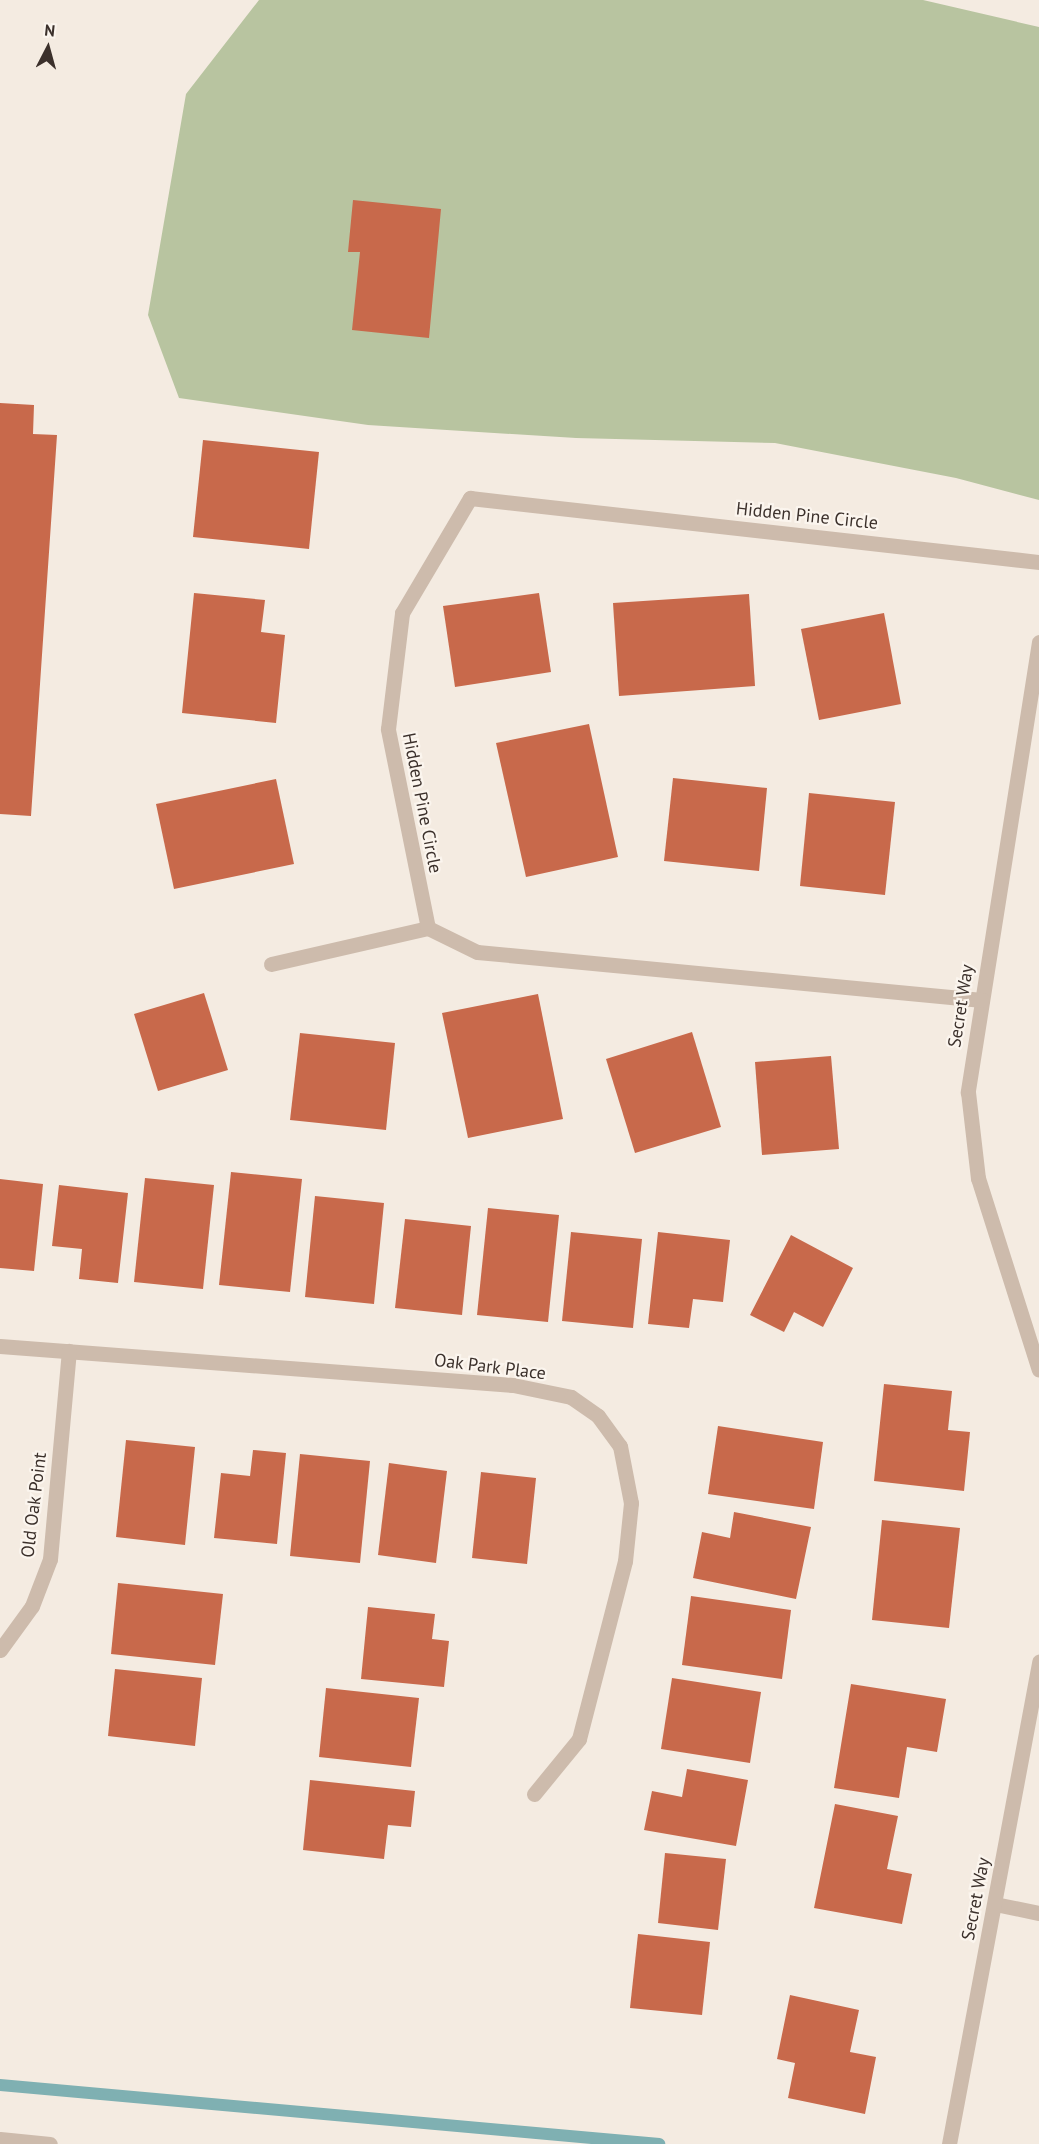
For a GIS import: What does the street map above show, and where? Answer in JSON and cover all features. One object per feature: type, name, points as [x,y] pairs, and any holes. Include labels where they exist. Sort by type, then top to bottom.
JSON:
[{"type":"street","name":"Hidden Pine Circle","points":[[428,928],[387,729],[402,613],[470,498],[1039,562]]},
{"type":"street","name":"Secret Way","points":[[1039,642],[968,1092],[978,1178],[1039,1370]]},
{"type":"street","points":[[271,964],[428,928],[477,952],[982,1000]]},
{"type":"street","name":"Oak Park Place","points":[[0,1346],[513,1385],[571,1397],[598,1416],[620,1446],[629,1491],[625,1561],[579,1739],[534,1794]]},
{"type":"street","name":"Old Oak Point","points":[[0,1650],[32,1606],[50,1559],[69,1351]]},
{"type":"street","name":"Secret Way","points":[[949,2144],[1039,1661]]},
{"type":"street","points":[[995,1905],[1039,1913]]},
{"type":"street","points":[[0,2139],[50,2144]]},
{"type":"green space","points":[[259,0],[923,0],[1039,27],[1039,500],[956,478],[775,443],[576,438],[368,425],[179,398],[148,315],[186,94]]},
{"type":"building","points":[[353,200],[441,209],[429,338],[352,330],[360,252],[348,252]]},
{"type":"building","points":[[0,403],[34,405],[33,434],[57,435],[31,816],[0,814]]},
{"type":"building","points":[[203,440],[319,452],[309,549],[193,537]]},
{"type":"building","points":[[194,593],[265,600],[261,632],[285,635],[276,723],[182,713]]},
{"type":"building","points":[[539,593],[551,672],[455,687],[443,606]]},
{"type":"building","points":[[749,594],[755,686],[619,696],[613,603]]},
{"type":"building","points":[[884,613],[901,704],[819,720],[801,629]]},
{"type":"building","points":[[589,724],[618,857],[526,877],[496,743]]},
{"type":"building","points":[[673,778],[767,788],[759,871],[664,861]]},
{"type":"building","points":[[276,779],[294,864],[174,889],[156,804]]},
{"type":"building","points":[[809,793],[895,802],[885,895],[800,886]]},
{"type":"building","points":[[204,993],[228,1070],[158,1091],[134,1014]]},
{"type":"building","points":[[538,994],[563,1119],[468,1138],[442,1013]]},
{"type":"building","points":[[692,1032],[721,1127],[635,1153],[606,1059]]},
{"type":"building","points":[[300,1033],[395,1043],[386,1130],[290,1120]]},
{"type":"building","points":[[831,1056],[839,1149],[762,1155],[755,1062]]},
{"type":"building","points":[[231,1172],[302,1179],[290,1292],[219,1285]]},
{"type":"building","points":[[145,1178],[214,1185],[203,1289],[134,1282]]},
{"type":"building","points":[[0,1179],[43,1184],[34,1271],[0,1268]]},
{"type":"building","points":[[59,1185],[128,1193],[118,1283],[79,1279],[82,1249],[52,1246]]},
{"type":"building","points":[[315,1196],[384,1203],[374,1304],[305,1297]]},
{"type":"building","points":[[488,1208],[559,1215],[548,1322],[477,1315]]},
{"type":"building","points":[[405,1219],[471,1226],[462,1315],[395,1308]]},
{"type":"building","points":[[571,1232],[642,1239],[633,1328],[562,1321]]},
{"type":"building","points":[[658,1232],[730,1240],[723,1302],[693,1299],[689,1328],[648,1324]]},
{"type":"building","points":[[791,1235],[853,1268],[823,1327],[794,1312],[784,1332],[750,1315]]},
{"type":"building","points":[[884,1384],[952,1391],[948,1430],[970,1432],[964,1491],[874,1481]]},
{"type":"building","points":[[718,1426],[823,1442],[814,1509],[708,1494]]},
{"type":"building","points":[[126,1440],[195,1447],[185,1545],[116,1537]]},
{"type":"building","points":[[253,1450],[286,1453],[277,1544],[214,1538],[221,1473],[250,1476]]},
{"type":"building","points":[[300,1454],[370,1461],[360,1563],[290,1556]]},
{"type":"building","points":[[389,1463],[447,1471],[436,1563],[378,1555]]},
{"type":"building","points":[[481,1472],[536,1478],[527,1564],[472,1558]]},
{"type":"building","points":[[734,1512],[811,1527],[796,1599],[693,1578],[702,1532],[730,1538]]},
{"type":"building","points":[[882,1520],[960,1528],[949,1628],[872,1620]]},
{"type":"building","points":[[118,1583],[223,1594],[215,1665],[111,1654]]},
{"type":"building","points":[[691,1596],[791,1610],[782,1679],[682,1665]]},
{"type":"building","points":[[368,1607],[435,1614],[432,1639],[449,1641],[444,1687],[361,1679]]},
{"type":"building","points":[[115,1669],[202,1678],[195,1746],[108,1736]]},
{"type":"building","points":[[672,1678],[761,1692],[750,1763],[661,1749]]},
{"type":"building","points":[[851,1684],[946,1699],[937,1752],[907,1747],[899,1798],[834,1788]]},
{"type":"building","points":[[326,1688],[419,1698],[411,1767],[319,1757]]},
{"type":"building","points":[[687,1769],[748,1780],[736,1846],[644,1830],[652,1791],[682,1797]]},
{"type":"building","points":[[310,1780],[415,1791],[411,1827],[388,1825],[384,1859],[303,1850]]},
{"type":"building","points":[[835,1804],[898,1816],[887,1869],[912,1874],[902,1924],[814,1908]]},
{"type":"building","points":[[665,1853],[726,1859],[718,1930],[658,1923]]},
{"type":"building","points":[[638,1934],[710,1942],[702,2015],[630,2008]]},
{"type":"building","points":[[790,1995],[859,2010],[850,2052],[876,2057],[865,2114],[788,2098],[795,2063],[777,2059]]},
{"type":"waterway","points":[[0,2085],[659,2144]]}]
